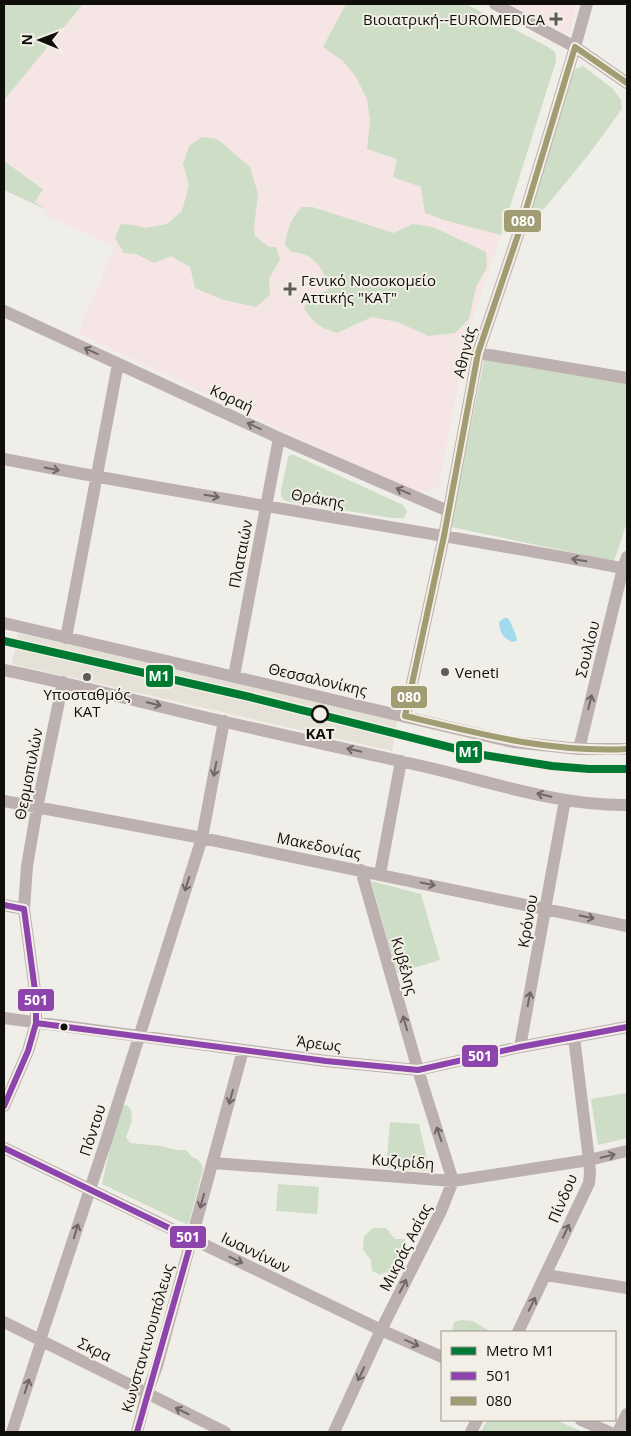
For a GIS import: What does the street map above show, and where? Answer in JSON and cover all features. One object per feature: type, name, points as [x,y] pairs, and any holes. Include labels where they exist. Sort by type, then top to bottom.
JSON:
[{"type":"street","points":[[494,4],[576,47],[627,83]]},
{"type":"street","name":"Αθηνάς","points":[[405,716],[444,536],[478,353],[521,226],[576,47],[587,4]]},
{"type":"street","name":"Κοραή","points":[[4,311],[279,438],[448,510]]},
{"type":"street","points":[[478,353],[627,378]]},
{"type":"street","points":[[66,638],[118,364]]},
{"type":"street","name":"Πλαταιών","points":[[234,676],[279,438]]},
{"type":"street","name":"Θράκης","points":[[4,459],[97,477],[626,565]]},
{"type":"street","name":"Σουλίου","points":[[579,749],[626,565]]},
{"type":"street","name":"Θεσσαλονίκης","points":[[4,623],[513,742],[579,749],[627,749]]},
{"type":"street","points":[[4,670],[63,682],[224,722],[565,800],[627,805]]},
{"type":"street","name":"Θερμοπυλών","points":[[4,1106],[28,1051],[36,1023],[36,998],[24,909],[27,866],[63,682]]},
{"type":"street","points":[[202,838],[224,722]]},
{"type":"street","points":[[380,874],[401,761]]},
{"type":"street","name":"Κρόνου","points":[[520,1047],[565,800]]},
{"type":"street","name":"Μακεδονίας","points":[[4,802],[202,838],[627,926]]},
{"type":"street","name":"Πόντου","points":[[12,1432],[202,838]]},
{"type":"street","name":"Κυβέλης","points":[[361,870],[418,1070]]},
{"type":"street","points":[[4,905],[24,909]]},
{"type":"street","name":"Άρεως","points":[[4,1018],[326,1061],[418,1070],[520,1047],[627,1027]]},
{"type":"street","name":"Πίνδου","points":[[518,1331],[588,1183],[590,1173],[574,1037]]},
{"type":"street","name":"Κωνσταντινουπόλεως","points":[[138,1432],[147,1393],[158,1366],[243,1050]]},
{"type":"street","points":[[418,1070],[453,1180]]},
{"type":"street","name":"Ιωαννίνων","points":[[4,1148],[381,1330],[441,1357]]},
{"type":"street","name":"Κυζιρίδη","points":[[213,1163],[453,1180],[589,1160],[627,1151]]},
{"type":"street","name":"Μικράς Ασίας","points":[[334,1432],[381,1330],[441,1211],[453,1180]]},
{"type":"street","points":[[546,1275],[627,1288]]},
{"type":"street","name":"Σκρα","points":[[4,1322],[225,1432]]},
{"type":"street","points":[[618,1432],[627,1414]]},
{"type":"street","points":[[583,1421],[609,1432]]},
{"type":"shaded area","name":"Γενικό Νοσοκομείο Αττικής \"ΚΑΤ\"","points":[[83,4],[466,4],[555,52],[556,61],[467,336],[439,487],[417,494],[78,333],[115,246],[45,215],[47,210],[35,202],[43,188],[4,161],[4,100]]},
{"type":"shaded area","name":"Βιοιατρική--EUROMEDICA","points":[[510,4],[576,4],[570,35]]},
{"type":"shaded area","points":[[18,633],[398,719],[392,751],[12,664]]},
{"type":"green space","points":[[4,4],[83,4],[4,100]]},
{"type":"green space","points":[[346,4],[466,4],[555,52],[556,61],[501,235],[425,213],[421,187],[393,177],[397,159],[367,149],[370,120],[367,99],[356,77],[343,61],[323,47]]},
{"type":"green space","points":[[583,66],[613,89],[621,100],[622,109],[589,154],[544,209],[534,212],[529,208],[575,69]]},
{"type":"green space","points":[[202,137],[217,139],[250,167],[258,194],[254,227],[255,236],[269,247],[276,247],[280,259],[269,279],[270,295],[256,307],[224,300],[195,288],[190,267],[171,256],[154,263],[136,254],[124,253],[115,238],[121,224],[146,228],[167,224],[182,211],[189,185],[183,164],[189,146]]},
{"type":"green space","points":[[4,161],[43,189],[35,202],[47,210],[4,190]]},
{"type":"green space","points":[[302,207],[312,207],[394,233],[413,224],[433,227],[486,252],[487,267],[476,287],[469,319],[455,333],[428,336],[398,322],[372,317],[337,333],[317,324],[304,308],[311,295],[327,291],[329,283],[315,261],[305,255],[291,252],[285,245],[290,224]]},
{"type":"green space","points":[[484,360],[627,384],[627,522],[614,561],[451,527]]},
{"type":"green space","points":[[290,455],[294,455],[403,505],[407,511],[404,518],[392,518],[285,501],[281,496],[281,491]]},
{"type":"green space","points":[[371,881],[421,894],[440,960],[397,973]]},
{"type":"green space","points":[[627,1093],[627,1138],[598,1145],[591,1099]]},
{"type":"green space","points":[[126,1105],[131,1109],[132,1121],[126,1137],[130,1143],[186,1150],[202,1165],[203,1169],[189,1223],[186,1224],[102,1184],[119,1108]]},
{"type":"green space","points":[[390,1122],[419,1124],[430,1171],[386,1168]]},
{"type":"green space","points":[[278,1184],[319,1187],[317,1214],[276,1211]]},
{"type":"green space","points":[[373,1228],[386,1228],[395,1239],[405,1239],[406,1247],[403,1258],[395,1261],[389,1271],[380,1275],[372,1271],[371,1260],[363,1250],[364,1236]]},
{"type":"green space","points":[[461,1320],[473,1321],[489,1331],[452,1331],[454,1322]]},
{"type":"green space","points":[[486,1421],[558,1421],[583,1432],[481,1432]]},
{"type":"water","points":[[504,618],[508,618],[517,641],[512,642],[502,634],[499,622]]},
{"type":"metro line","name":"Μ1","points":[[4,641],[250,697],[477,754],[552,766],[589,769],[627,769]]},
{"type":"transit line","name":"080","points":[[627,83],[575,47],[521,226],[478,353],[444,536],[405,716],[515,741],[570,748],[627,749]]},
{"type":"transit line","name":"501","points":[[4,905],[24,909],[36,998],[36,1023],[28,1051],[4,1106]]},
{"type":"transit line","name":"501","points":[[36,1023],[326,1061],[418,1070],[520,1047],[627,1027]]},
{"type":"transit line","name":"501","points":[[4,1148],[192,1239],[137,1432]]},
{"type":"place","name":"Βιοιατρική--EUROMEDICA","points":[[556,19]]},
{"type":"place","name":"Γενικό Νοσοκομείο Αττικής \"ΚΑΤ\"","points":[[290,289]]},
{"type":"place","name":"Veneti","points":[[445,672]]},
{"type":"place","name":"Υποσταθμός ΚΑΤ","points":[[87,677]]},
{"type":"place","name":"KAT","points":[[320,714]]}]
